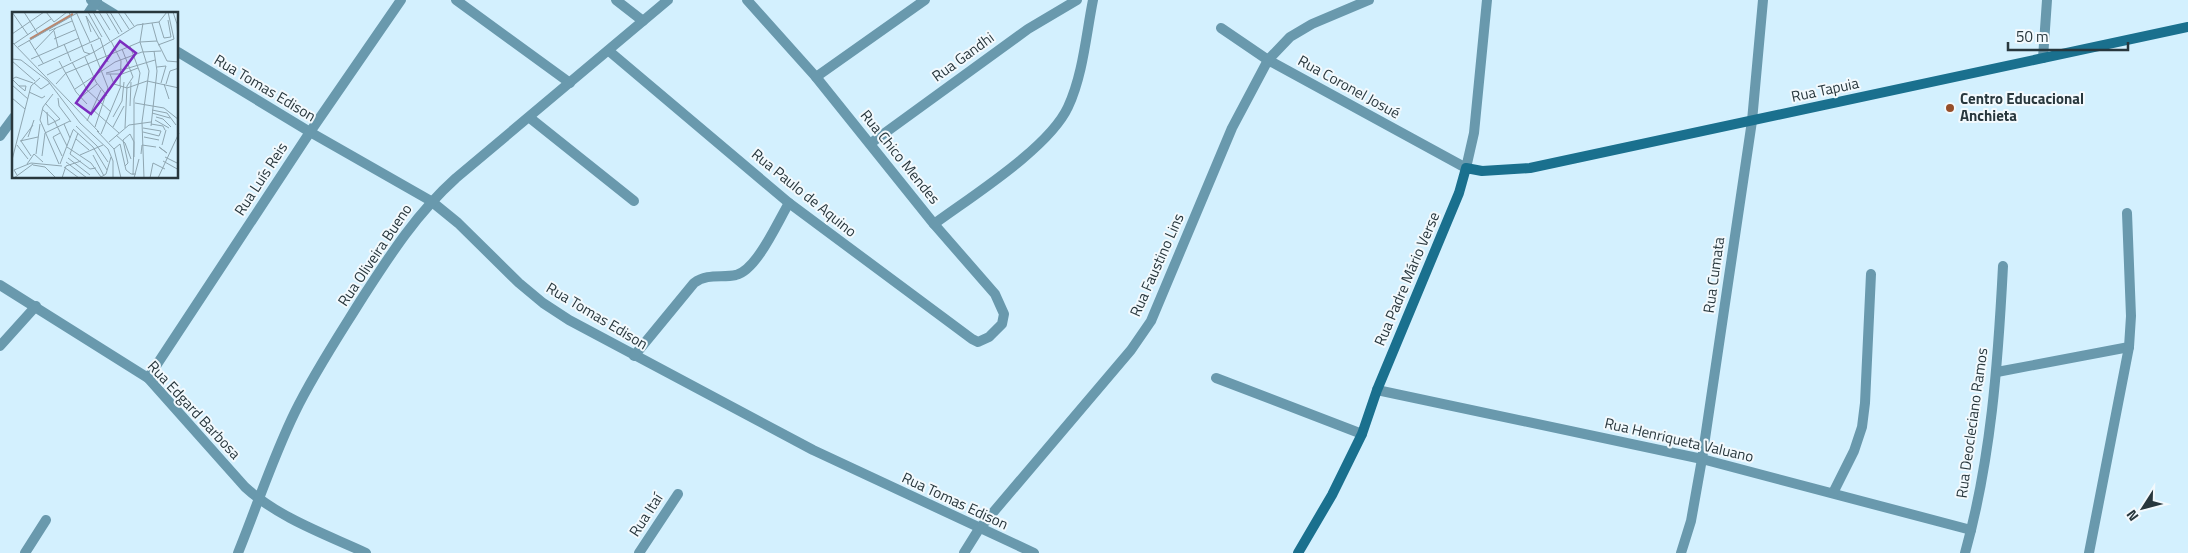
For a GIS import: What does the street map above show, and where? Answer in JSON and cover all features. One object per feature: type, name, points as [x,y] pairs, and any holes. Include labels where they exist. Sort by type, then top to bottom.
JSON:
[{"type":"street","name":"Rua Luís Reis","points":[[148,378],[310,132],[401,0]]},
{"type":"street","points":[[456,0],[570,83]]},
{"type":"street","points":[[616,0],[643,21]]},
{"type":"street","name":"Rua Oliveira Bueno","points":[[238,553],[282,441],[320,365],[389,256],[431,201],[668,0]]},
{"type":"street","name":"Rua Chico Mendes","points":[[748,0],[816,77],[871,143],[934,224],[1002,304],[1004,314],[1002,324],[989,337]]},
{"type":"street","points":[[816,77],[925,0]]},
{"type":"street","name":"Rua Gandhi","points":[[871,143],[1028,29],[1076,0]]},
{"type":"street","points":[[934,224],[1038,146],[1058,125],[1069,107],[1078,77],[1093,0]]},
{"type":"street","name":"Rua Faustino Lins","points":[[964,553],[979,529],[1131,350],[1150,321],[1232,128],[1268,60],[1290,37],[1305,28],[1369,0]]},
{"type":"street","name":"Rua Padre Mário Verse","points":[[1298,553],[1332,495],[1362,434],[1377,390],[1459,193],[1466,168],[1480,80],[1487,0]]},
{"type":"street","name":"Rua Cumata","points":[[1681,553],[1691,521],[1702,459],[1752,120],[1763,0]]},
{"type":"street","points":[[2043,58],[2047,0]]},
{"type":"street","points":[[95,1],[111,12]]},
{"type":"street","name":"Rua Tapuia","points":[[1466,168],[1482,171],[1530,168],[2188,27]]},
{"type":"street","name":"Rua Coronel Josué","points":[[1221,28],[1268,60],[1466,168]]},
{"type":"street","name":"Rua Paulo de Aquino","points":[[610,51],[789,203],[972,339],[978,342],[989,337]]},
{"type":"street","name":"Rua Tomas Edison","points":[[179,53],[310,132],[431,201],[458,223],[519,283],[543,303],[634,356],[813,450],[1034,553]]},
{"type":"street","points":[[530,118],[634,201]]},
{"type":"street","points":[[0,136],[12,120]]},
{"type":"street","points":[[634,356],[694,283],[702,278],[733,275],[748,269],[789,203]]},
{"type":"street","points":[[2089,553],[2129,346],[2131,316],[2128,213]]},
{"type":"street","name":"Rua Deocleciano Ramos","points":[[1965,553],[1983,468],[1997,372],[2003,266]]},
{"type":"street","points":[[1833,493],[1854,451],[1862,427],[1865,403],[1870,274]]},
{"type":"street","name":"Rua Edgard Barbosa","points":[[0,285],[148,378],[245,487],[259,500],[282,514],[366,553]]},
{"type":"street","points":[[0,346],[36,306]]},
{"type":"street","points":[[1997,372],[2129,346]]},
{"type":"street","points":[[1216,378],[1362,434]]},
{"type":"street","name":"Rua Henriqueta Valuano","points":[[1377,390],[1702,459],[1971,530]]},
{"type":"street","name":"Rua Itaí","points":[[639,553],[678,494]]},
{"type":"street","points":[[25,553],[46,520]]},
{"type":"place","name":"Centro Educacional Anchieta","points":[[1950,108]]}]
